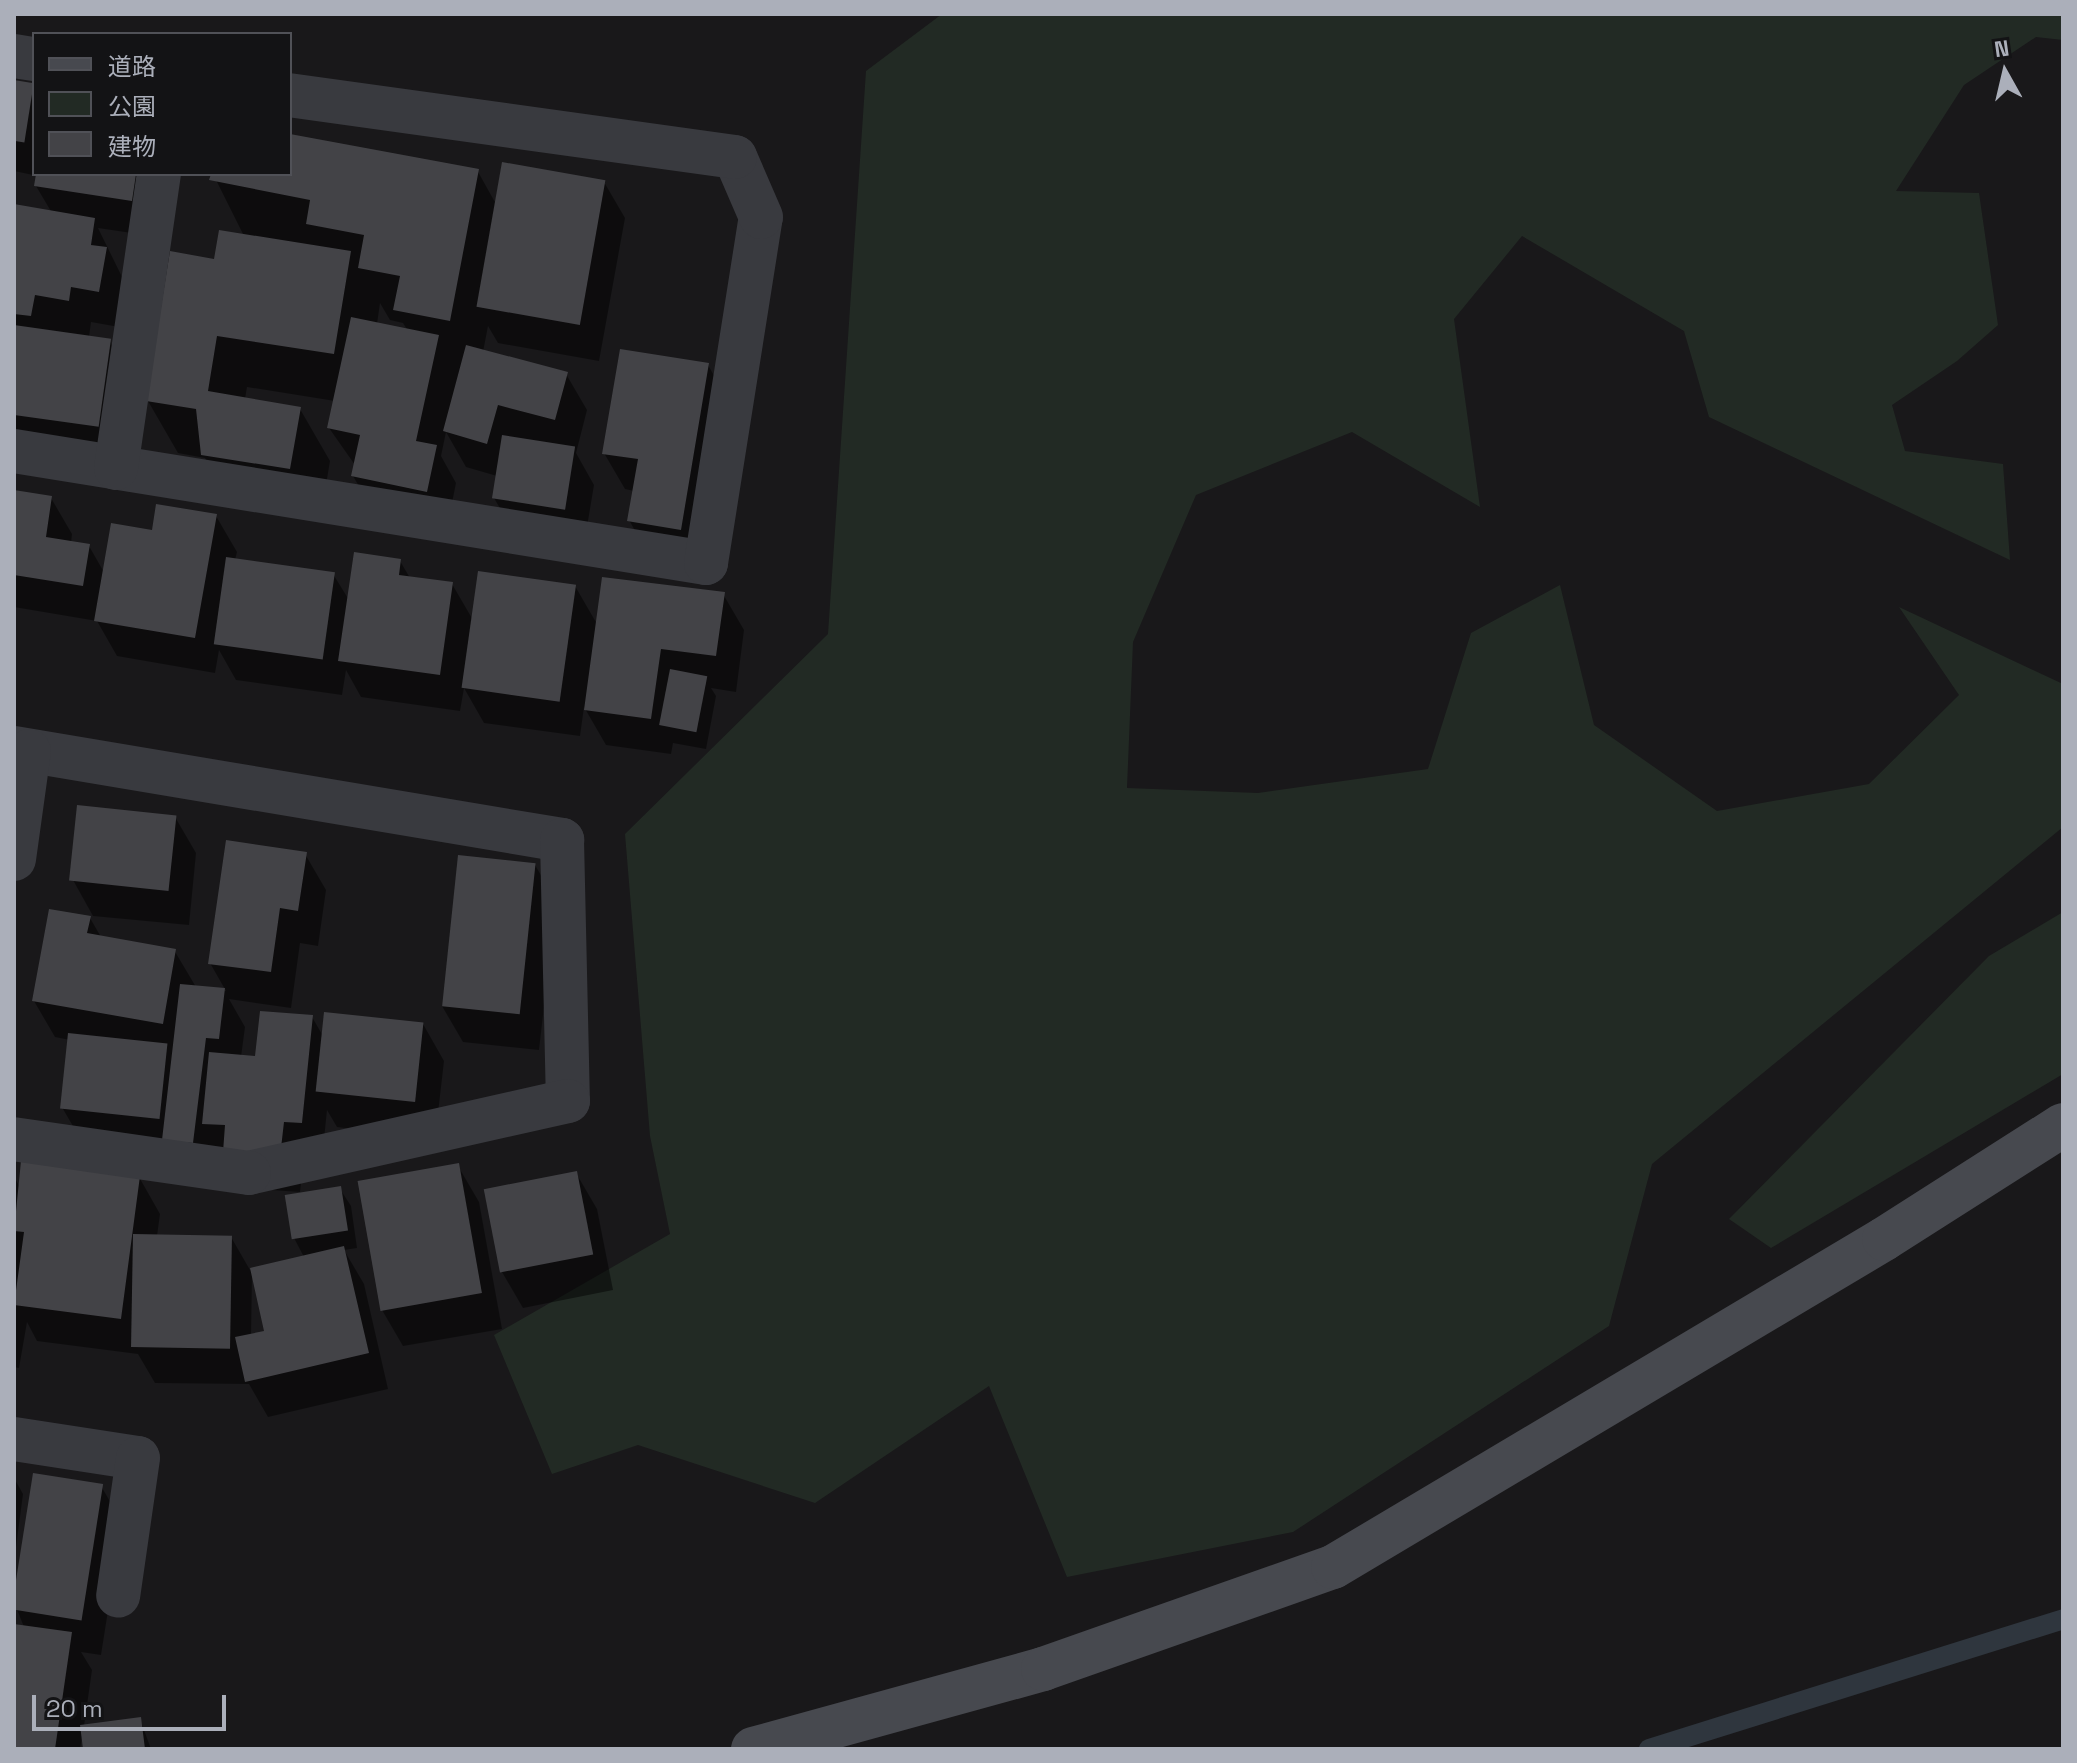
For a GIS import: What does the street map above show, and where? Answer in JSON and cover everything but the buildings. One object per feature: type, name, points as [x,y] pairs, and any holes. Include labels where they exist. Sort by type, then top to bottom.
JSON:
[{"type":"street","points":[[14,451],[706,563],[761,217],[735,157],[292,95]]},
{"type":"street","points":[[116,468],[159,176]]},
{"type":"street","points":[[14,859],[21,749],[562,840],[568,1101],[249,1173],[14,1139]]},
{"type":"street","points":[[753,1749],[1043,1669],[1333,1567],[1884,1239],[2063,1125]]},
{"type":"street","points":[[14,1439],[138,1458],[118,1596]]},
{"type":"green space","points":[[942,14],[2063,14],[2063,40],[2036,37],[1964,85],[1896,191],[1979,193],[1998,325],[1957,361],[1892,405],[1905,451],[2003,464],[2010,560],[1709,417],[1684,331],[1522,236],[1454,319],[1480,507],[1352,432],[1196,495],[1133,642],[1127,788],[1258,793],[1428,769],[1471,633],[1560,585],[1594,725],[1717,811],[1869,784],[1959,695],[1899,607],[2063,684],[2063,827],[1652,1164],[1609,1326],[1293,1532],[1067,1577],[989,1386],[815,1503],[638,1445],[552,1474],[494,1335],[670,1234],[650,1136],[625,834],[828,634],[866,71]]},
{"type":"green space","points":[[2063,912],[2063,1074],[1771,1248],[1729,1219],[1989,956]]},
{"type":"waterway","points":[[1649,1749],[2063,1619]]}]
